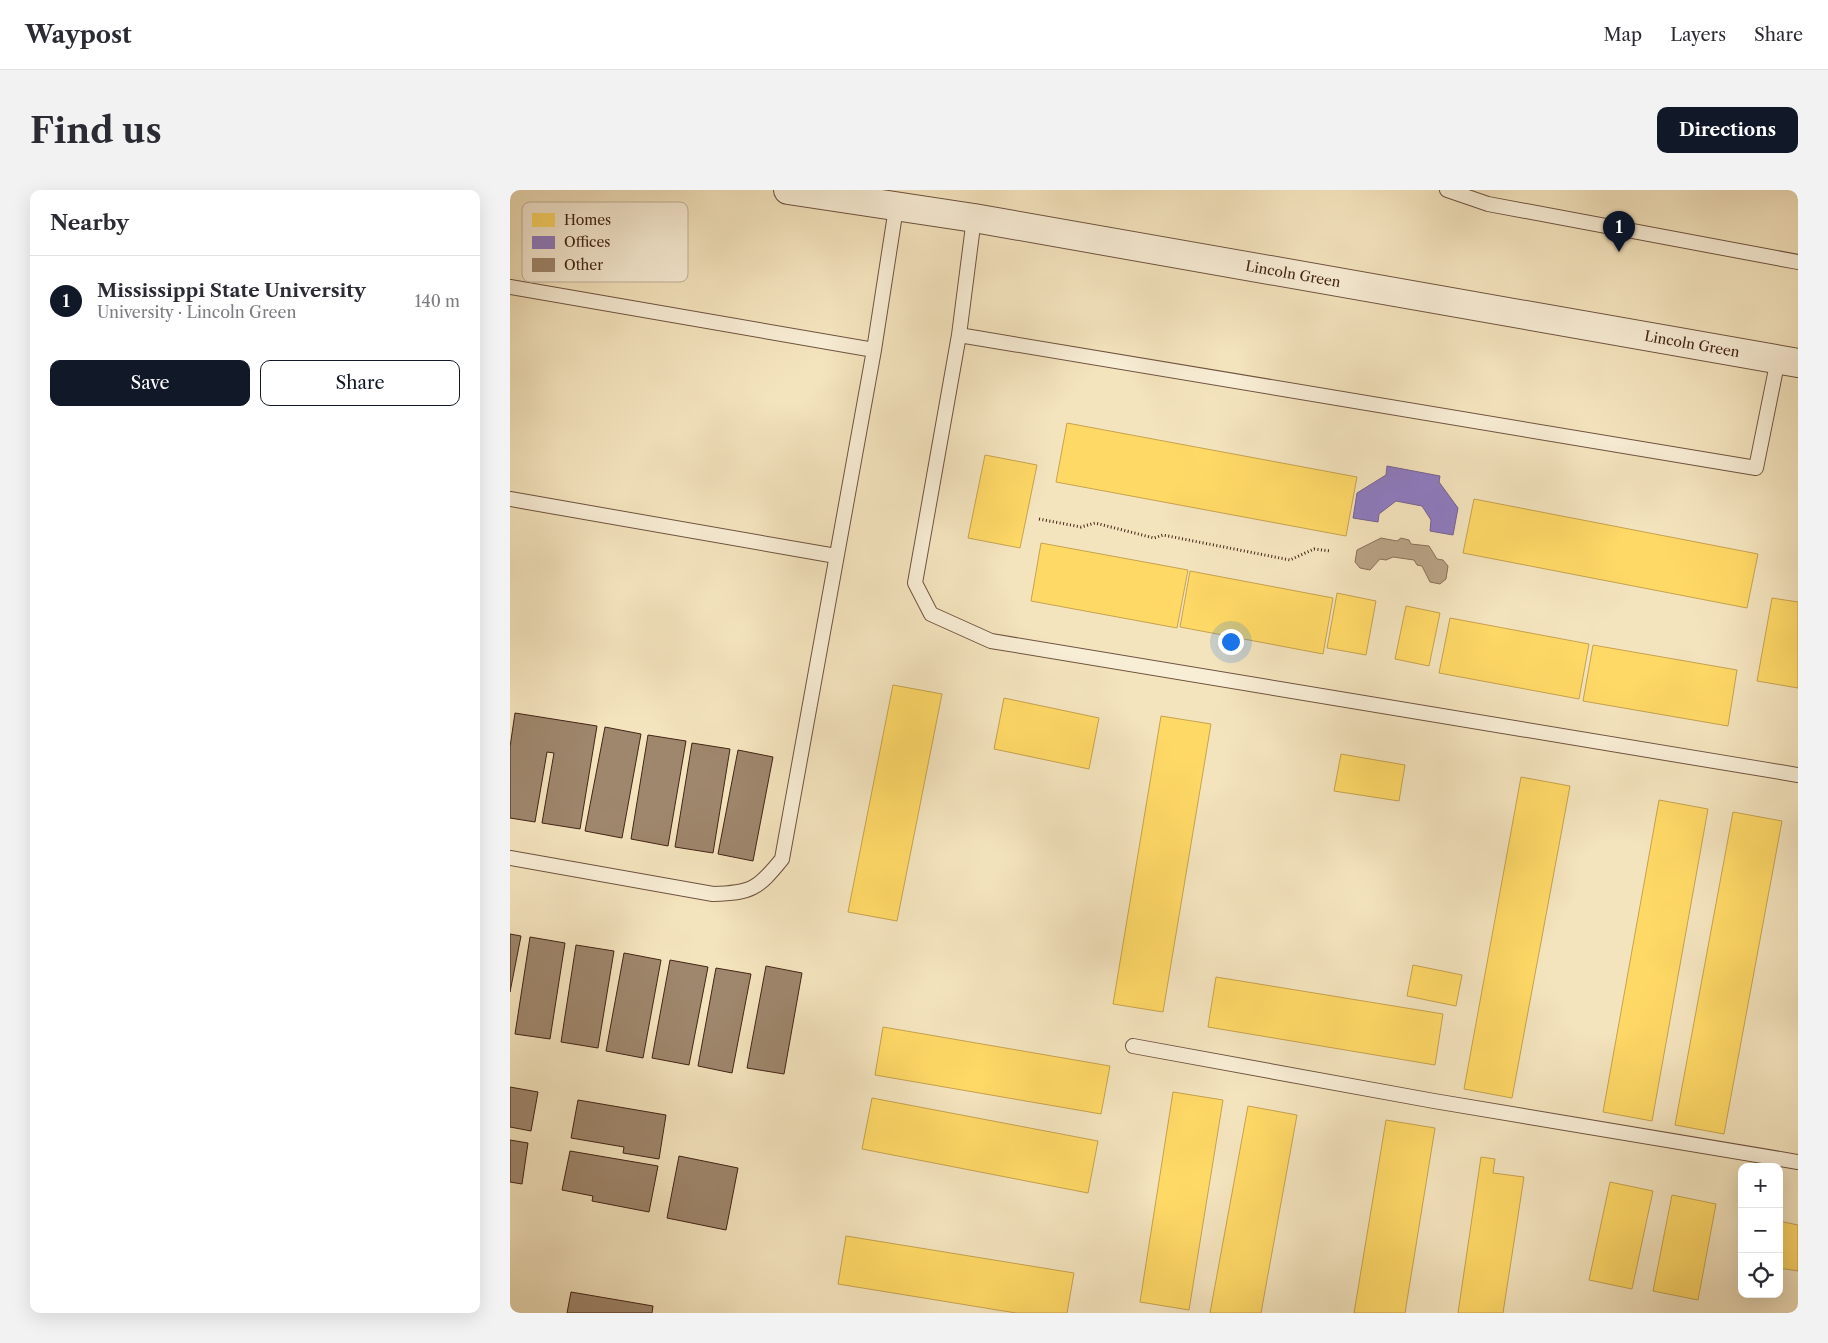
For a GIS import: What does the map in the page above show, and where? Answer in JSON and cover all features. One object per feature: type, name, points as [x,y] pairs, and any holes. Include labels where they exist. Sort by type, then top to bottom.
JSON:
[{"type":"street","name":"Lincoln Green","points":[[788,190],[896,208],[974,218],[1788,361]]},
{"type":"lane","points":[[1447,190],[1488,204],[1798,262]]},
{"type":"lane","points":[[510,858],[713,894],[741,893],[764,882],[782,859],[874,350],[896,208]]},
{"type":"lane","points":[[974,218],[959,335],[916,583],[931,614],[991,641],[1798,775]]},
{"type":"lane","points":[[510,288],[874,350]]},
{"type":"lane","points":[[959,335],[1756,468],[1788,361]]},
{"type":"lane","points":[[510,499],[836,556]]},
{"type":"lane","points":[[1133,1046],[1424,1099],[1798,1162]]},
{"type":"path","points":[[1039,519],[1081,527],[1095,523],[1154,538],[1163,535],[1290,560],[1314,549],[1330,551]]},
{"type":"shaded area","points":[[1381,538],[1397,541],[1401,538],[1409,540],[1411,544],[1429,546],[1437,559],[1443,560],[1448,566],[1446,579],[1440,584],[1430,582],[1422,566],[1417,565],[1414,560],[1393,557],[1386,560],[1380,559],[1370,570],[1360,568],[1355,562],[1357,550]]},
{"type":"building: Homes","points":[[1067,423],[1357,477],[1346,536],[1056,482]]},
{"type":"building: Homes","points":[[985,455],[1037,465],[1020,548],[968,538]]},
{"type":"building: Homes","points":[[1474,499],[1758,554],[1747,608],[1463,553]]},
{"type":"building: Homes","points":[[1041,543],[1188,570],[1177,628],[1031,601]]},
{"type":"building: Homes","points":[[1190,571],[1333,598],[1323,654],[1180,627]]},
{"type":"building: Homes","points":[[1337,593],[1376,601],[1366,655],[1327,648]]},
{"type":"building: Homes","points":[[1772,598],[1798,602],[1798,688],[1757,681]]},
{"type":"building: Homes","points":[[1406,606],[1440,613],[1429,666],[1395,659]]},
{"type":"building: Homes","points":[[1450,618],[1589,644],[1579,699],[1439,673]]},
{"type":"building: Homes","points":[[1593,645],[1737,670],[1728,726],[1583,701]]},
{"type":"building: Homes","points":[[893,685],[942,694],[897,921],[848,912]]},
{"type":"building: Homes","points":[[1004,698],[1099,718],[1089,769],[994,749]]},
{"type":"building: Homes","points":[[1161,716],[1211,724],[1163,1012],[1113,1004]]},
{"type":"building: Homes","points":[[1341,754],[1405,765],[1399,801],[1334,791]]},
{"type":"building: Homes","points":[[1521,777],[1570,786],[1512,1098],[1464,1089]]},
{"type":"building: Homes","points":[[1659,800],[1708,809],[1652,1121],[1603,1112]]},
{"type":"building: Homes","points":[[1733,812],[1782,821],[1724,1134],[1675,1125]]},
{"type":"building: Homes","points":[[1413,965],[1462,975],[1456,1006],[1407,996]]},
{"type":"building: Homes","points":[[1216,977],[1443,1014],[1435,1065],[1208,1027]]},
{"type":"building: Homes","points":[[883,1027],[1110,1066],[1101,1114],[875,1075]]},
{"type":"building: Homes","points":[[1173,1092],[1223,1100],[1189,1310],[1140,1302]]},
{"type":"building: Homes","points":[[872,1098],[1098,1141],[1088,1193],[862,1149]]},
{"type":"building: Homes","points":[[1248,1106],[1297,1115],[1261,1313],[1210,1313]]},
{"type":"building: Homes","points":[[1386,1120],[1435,1128],[1405,1313],[1354,1313]]},
{"type":"building: Homes","points":[[1481,1157],[1495,1159],[1493,1173],[1524,1177],[1503,1313],[1458,1313]]},
{"type":"building: Homes","points":[[1610,1182],[1653,1191],[1632,1289],[1589,1280]]},
{"type":"building: Homes","points":[[1672,1195],[1716,1204],[1698,1300],[1653,1291]]},
{"type":"building: Homes","points":[[1783,1222],[1798,1225],[1798,1271],[1783,1269]]},
{"type":"building: Homes","points":[[846,1236],[1074,1273],[1067,1313],[1016,1313],[838,1284]]},
{"type":"building: Offices","points":[[1387,466],[1440,476],[1439,482],[1458,508],[1453,535],[1430,531],[1431,520],[1422,506],[1396,501],[1379,514],[1378,522],[1353,518],[1357,493],[1386,475]]},
{"type":"building: Other","points":[[515,713],[597,726],[580,829],[542,823],[554,753],[547,752],[535,822],[510,818],[510,747]]},
{"type":"building: Other","points":[[605,727],[641,734],[622,838],[585,831]]},
{"type":"building: Other","points":[[648,735],[686,741],[668,846],[631,839]]},
{"type":"building: Other","points":[[692,743],[730,749],[713,853],[675,847]]},
{"type":"building: Other","points":[[738,750],[773,757],[753,861],[718,854]]},
{"type":"building: Other","points":[[510,934],[521,936],[510,992]]},
{"type":"building: Other","points":[[530,937],[565,943],[550,1039],[515,1034]]},
{"type":"building: Other","points":[[576,945],[614,951],[598,1048],[561,1042]]},
{"type":"building: Other","points":[[624,953],[661,960],[643,1058],[606,1051]]},
{"type":"building: Other","points":[[670,960],[708,967],[689,1065],[652,1058]]},
{"type":"building: Other","points":[[766,966],[802,973],[784,1074],[747,1068]]},
{"type":"building: Other","points":[[716,968],[751,974],[732,1073],[698,1066]]},
{"type":"building: Other","points":[[510,1087],[538,1092],[531,1131],[510,1127]]},
{"type":"building: Other","points":[[578,1100],[666,1115],[659,1159],[623,1153],[624,1147],[571,1138]]},
{"type":"building: Other","points":[[510,1140],[528,1143],[522,1184],[510,1182]]},
{"type":"building: Other","points":[[570,1151],[658,1166],[649,1212],[592,1201],[593,1196],[562,1190]]},
{"type":"building: Other","points":[[679,1156],[738,1168],[726,1230],[667,1218]]},
{"type":"building: Other","points":[[571,1292],[653,1306],[652,1313],[567,1313]]},
{"type":"place","name":"Mississippi State University","points":[[1619,252]]}]
